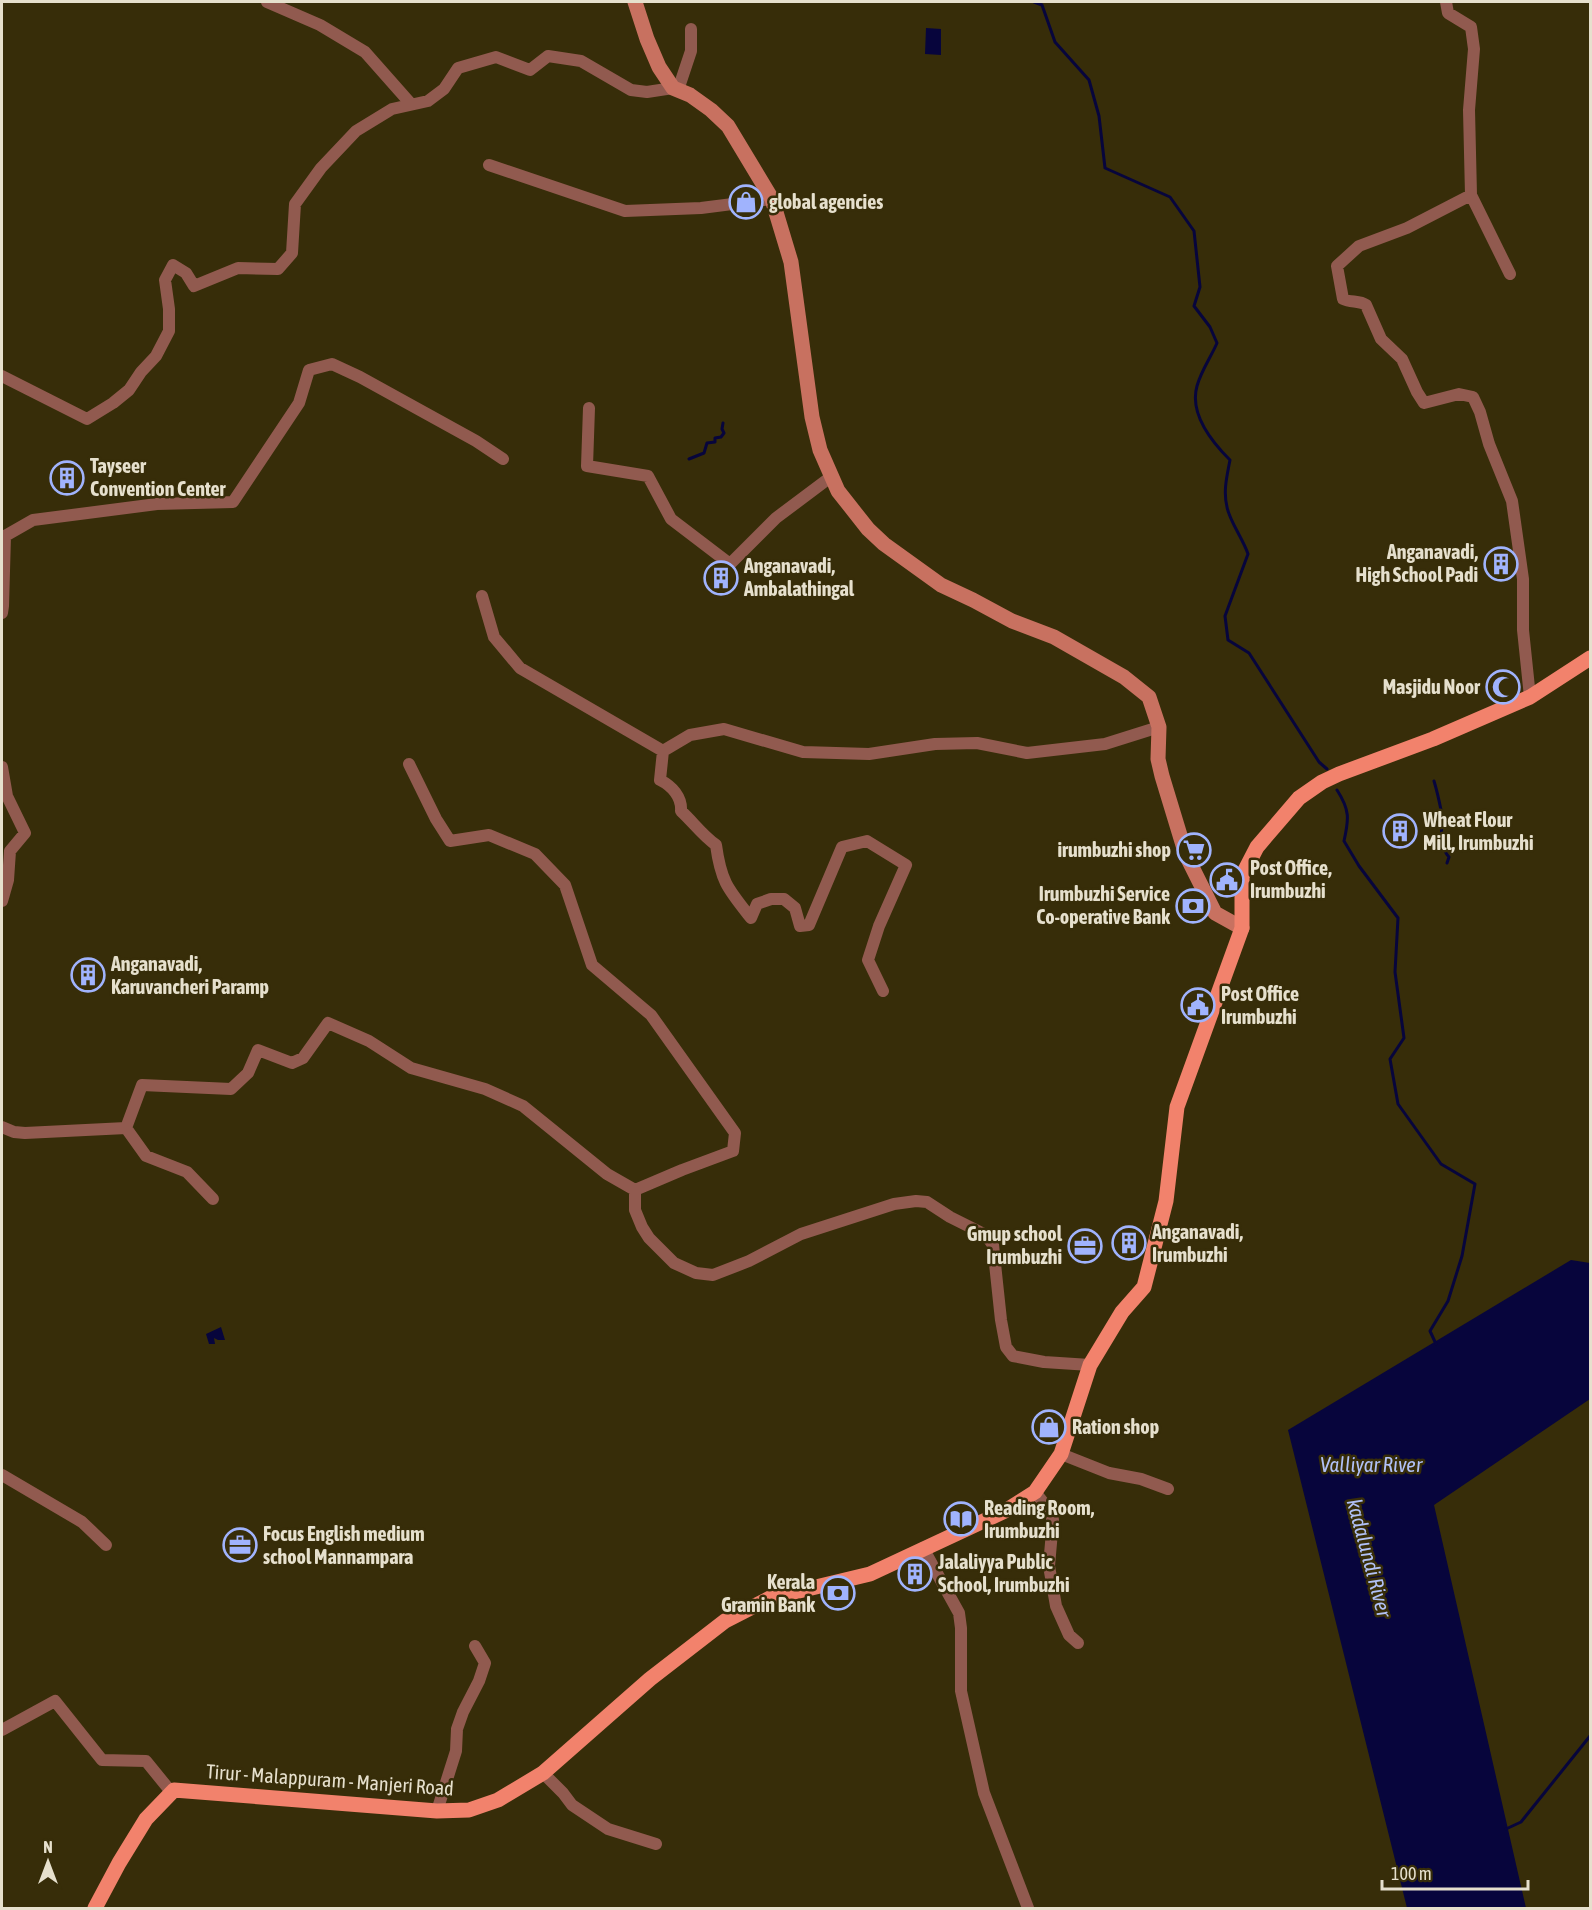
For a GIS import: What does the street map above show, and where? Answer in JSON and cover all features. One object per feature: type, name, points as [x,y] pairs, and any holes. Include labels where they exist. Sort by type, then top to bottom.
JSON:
[{"type":"main road","points":[[635,2],[659,67],[676,89],[690,95],[728,126],[772,199],[791,262],[812,417],[820,450],[838,491],[868,529],[884,544],[940,585],[1012,621],[1054,637],[1125,677],[1149,697],[1159,727],[1158,759],[1186,855],[1215,913],[1242,928]]},
{"type":"main road","name":"Tirur - Malappuram - Manjeri Road","points":[[172,1793],[174,1790],[437,1811],[469,1810],[498,1800],[543,1773],[650,1678],[725,1621],[770,1598],[870,1574],[1005,1512],[1035,1492],[1061,1454],[1090,1365],[1122,1312],[1144,1287],[1166,1201],[1178,1107],[1242,928],[1242,876],[1257,847],[1299,798],[1322,782],[1433,739],[1530,697],[1590,658]]},
{"type":"main road","points":[[95,1908],[146,1820],[172,1793]]},
{"type":"street","points":[[267,2],[320,25],[365,52],[411,104]]},
{"type":"street","points":[[1446,2],[1448,13],[1471,27],[1474,49],[1469,110],[1471,195],[1510,274]]},
{"type":"street","points":[[2,376],[87,418],[113,403],[129,390],[156,356],[170,331],[170,309],[165,280],[172,265],[186,273],[194,286],[238,268],[278,269],[292,253],[295,204],[321,168],[356,131],[392,109],[428,102],[444,89],[458,68],[496,57],[530,70],[548,56],[581,61],[631,90],[647,92],[676,89],[691,51],[691,29]]},
{"type":"street","points":[[489,165],[625,211],[701,208],[772,199]]},
{"type":"street","points":[[1471,195],[1407,228],[1359,246],[1337,266],[1343,299],[1366,305],[1381,339],[1402,359],[1424,403],[1459,394],[1473,397],[1480,412],[1489,444],[1512,501],[1523,579],[1523,630],[1530,697]]},
{"type":"street","points":[[2,612],[5,536],[33,520],[157,504],[233,502],[299,403],[309,370],[332,364],[476,441],[502,459]]},
{"type":"street","points":[[589,408],[587,466],[648,476],[671,519],[730,564],[776,518],[832,476]]},
{"type":"street","points":[[482,596],[494,637],[520,668],[663,752]]},
{"type":"street","points":[[663,752],[690,735],[724,729],[803,752],[869,754],[935,744],[977,743],[1027,753],[1073,749],[1105,744],[1159,727]]},
{"type":"street","points":[[663,752],[660,780],[670,785],[681,802],[681,811],[701,834],[716,845],[719,868],[725,885],[751,918],[757,904],[771,899],[784,899],[795,908],[800,926],[809,925],[842,847],[867,841],[906,865],[879,926],[868,960],[883,991]]},
{"type":"street","points":[[409,764],[436,819],[450,841],[489,835],[505,840],[536,854],[565,885],[592,965],[651,1015],[735,1133],[733,1151],[635,1190]]},
{"type":"street","points":[[2,767],[7,796],[25,833],[10,851],[8,880],[2,901]]},
{"type":"street","points":[[126,1128],[142,1085],[231,1089],[248,1074],[258,1050],[292,1063],[303,1058],[328,1023],[369,1041],[411,1068],[485,1089],[523,1106],[607,1174],[635,1190]]},
{"type":"street","points":[[2,1126],[14,1132],[25,1133],[126,1128]]},
{"type":"street","points":[[126,1128],[146,1156],[187,1172],[213,1199]]},
{"type":"street","points":[[635,1190],[635,1210],[649,1238],[674,1263],[696,1273],[713,1275],[801,1234],[894,1204],[927,1202],[986,1235],[993,1245],[1001,1320],[1006,1347],[1013,1356],[1044,1362],[1090,1365]]},
{"type":"street","points":[[1061,1454],[1109,1473],[1141,1479],[1168,1489]]},
{"type":"street","points":[[2,1475],[82,1522],[106,1545]]},
{"type":"street","points":[[1035,1492],[1053,1520],[1049,1566],[1056,1606],[1069,1635],[1078,1643]]},
{"type":"street","points":[[923,1548],[959,1613],[961,1691],[984,1793],[1028,1908]]},
{"type":"street","points":[[437,1811],[456,1751],[457,1729],[485,1663],[474,1646]]},
{"type":"street","points":[[2,1730],[55,1701],[102,1760],[146,1761],[172,1793]]},
{"type":"street","points":[[543,1773],[572,1804],[608,1829],[656,1844]]},
{"type":"water","points":[[926,28],[941,29],[941,55],[925,54]]},
{"type":"water","name":"Valliyar River","points":[[1571,1260],[1590,1263],[1590,1399],[1434,1505],[1526,1908],[1407,1908],[1288,1430]]},
{"type":"water","points":[[221,1327],[225,1340],[214,1338],[215,1344],[209,1344],[206,1334]]},
{"type":"waterway","points":[[1034,2],[1042,5],[1055,42],[1089,80],[1099,116],[1105,168],[1170,197],[1194,231],[1200,287],[1194,306],[1210,327],[1217,343],[1197,386],[1196,407],[1204,427],[1230,460],[1225,495],[1228,512],[1248,554],[1225,616],[1228,640],[1249,653],[1319,762],[1327,769]]},
{"type":"waterway","points":[[689,459],[704,453],[707,443],[715,442],[715,438],[721,437],[724,433],[723,423]]},
{"type":"waterway","points":[[1434,781],[1441,810],[1443,847],[1449,857],[1447,863]]},
{"type":"waterway","points":[[1337,790],[1347,815],[1344,841],[1359,866],[1398,918],[1395,972],[1404,1038],[1390,1059],[1398,1104],[1441,1164],[1475,1184],[1462,1256],[1448,1301],[1430,1331],[1436,1344]]},
{"type":"waterway","points":[[1506,1829],[1521,1822],[1590,1736]]},
{"type":"place","name":"global agencies","points":[[746,202]]},
{"type":"place","name":"Tayseer Convention Center","points":[[67,478]]},
{"type":"place","name":"Anganavadi, High School Padi","points":[[1501,564]]},
{"type":"place","name":"Anganavadi, Ambalathingal","points":[[721,578]]},
{"type":"place","name":"Masjidu Noor","points":[[1503,687]]},
{"type":"place","name":"Wheat Flour Mill, Irumbuzhi","points":[[1400,831]]},
{"type":"place","name":"irumbuzhi shop","points":[[1194,850]]},
{"type":"place","name":"Post Office, Irumbuzhi","points":[[1227,880]]},
{"type":"place","name":"Irumbuzhi Service Co-operative Bank","points":[[1193,906]]},
{"type":"place","name":"Anganavadi, Karuvancheri Paramp","points":[[88,975]]},
{"type":"place","name":"Post Office Irumbuzhi","points":[[1198,1005]]},
{"type":"place","name":"Anganavadi, Irumbuzhi","points":[[1129,1243]]},
{"type":"place","name":"Gmup school Irumbuzhi","points":[[1085,1246]]},
{"type":"place","name":"Ration shop","points":[[1049,1427]]},
{"type":"place","name":"Reading Room, Irumbuzhi","points":[[961,1519]]},
{"type":"place","name":"Focus English medium school Mannampara","points":[[240,1545]]},
{"type":"place","name":"Jalaliyya Public School, Irumbuzhi","points":[[915,1574]]},
{"type":"place","name":"Kerala Gramin Bank","points":[[838,1593]]},
{"type":"water label","name":"kadalundi River","points":[[1369,1558]]}]
